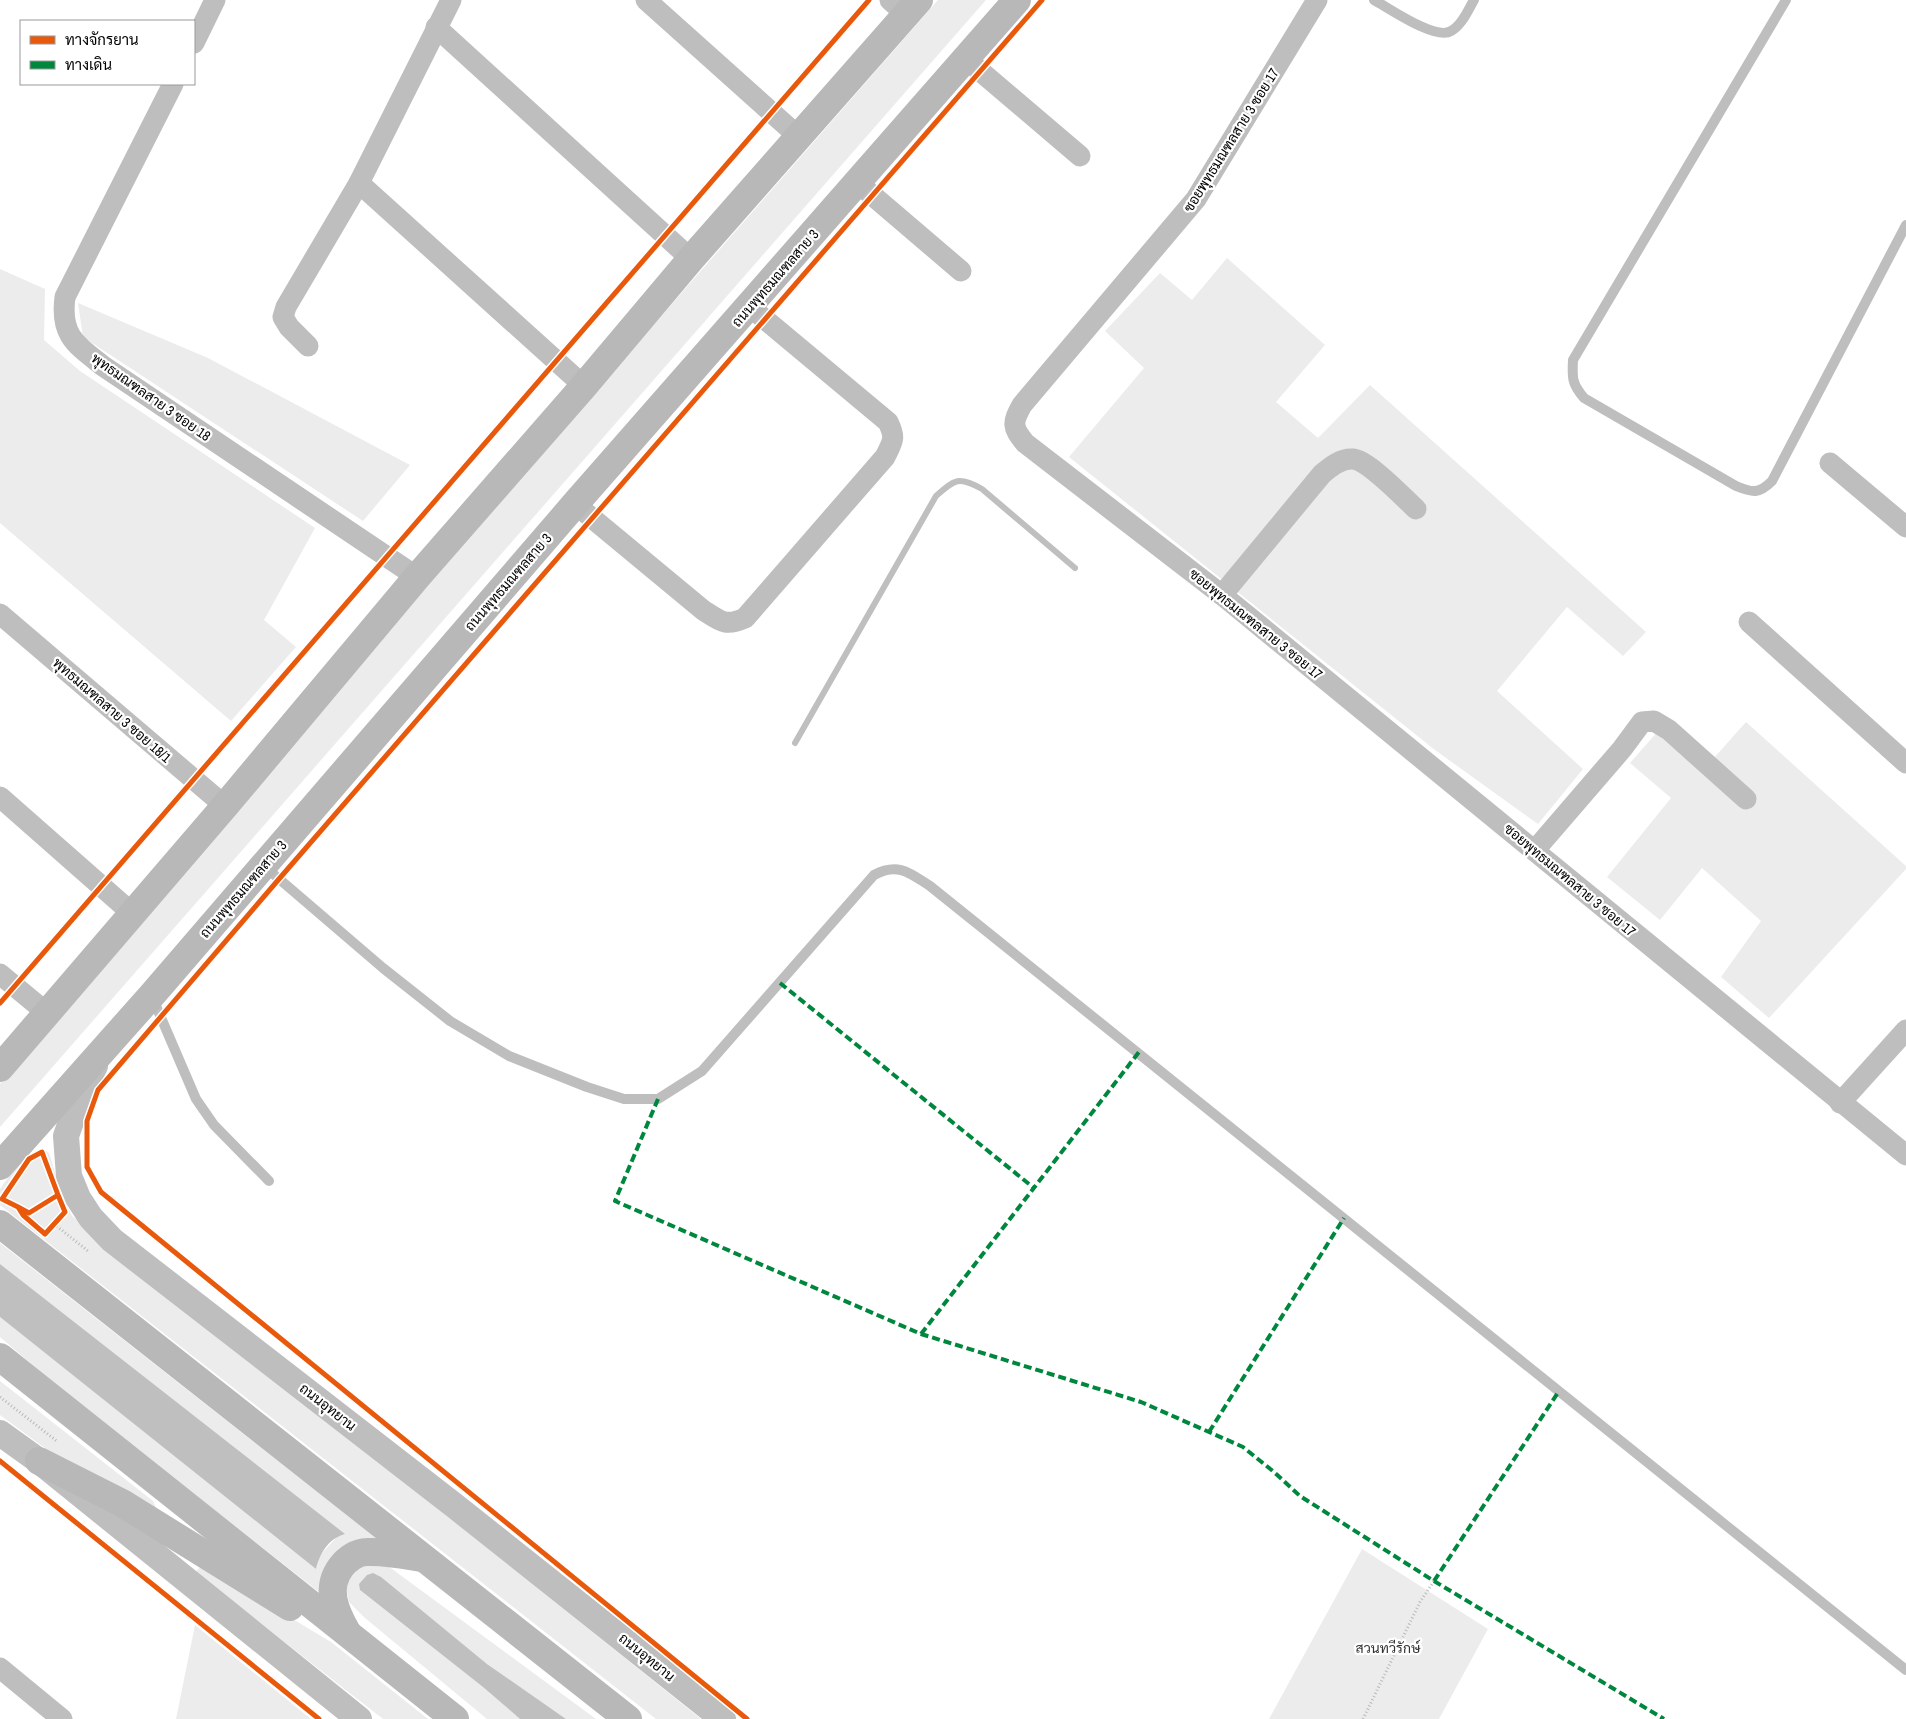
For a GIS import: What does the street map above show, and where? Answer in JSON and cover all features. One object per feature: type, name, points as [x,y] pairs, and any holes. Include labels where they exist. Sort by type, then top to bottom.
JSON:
[{"type":"main road","name":"ถนนพุทธมณฑลสาย 3","points":[[0,1166],[152,995],[575,504],[858,184],[1017,0]]},
{"type":"main road","points":[[0,1068],[225,806],[417,577],[799,137],[905,5]]},
{"type":"main road","points":[[0,1224],[628,1719]]},
{"type":"main road","points":[[0,1357],[455,1719]]},
{"type":"main road","points":[[40,1461],[122,1503],[396,1672]]},
{"type":"main road","points":[[349,1635],[339,1618],[332,1598],[332,1584],[338,1571],[347,1559],[366,1552],[422,1558]]},
{"type":"street","points":[[195,41],[216,0]]},
{"type":"street","points":[[308,346],[283,317],[286,307],[359,183],[451,0]]},
{"type":"street","points":[[646,0],[799,137]]},
{"type":"street","name":"ซอยพุทธมณฑลสาย 3 ซอย 17","points":[[1318,0],[1196,199],[1022,405],[1014,424],[1017,433],[1025,443],[1222,594],[1840,1103],[1906,1155]]},
{"type":"street","points":[[436,27],[691,260]]},
{"type":"street","points":[[966,59],[1080,156]]},
{"type":"street","name":"พุทธมณฑลสาย 3 ซอย 18","points":[[172,85],[65,297],[62,314],[66,329],[80,348],[103,366],[417,577]]},
{"type":"street","points":[[359,183],[584,386]]},
{"type":"street","points":[[858,184],[961,271]]},
{"type":"street","points":[[575,504],[703,610],[720,621],[734,624],[745,618],[885,457],[894,433],[888,422],[749,306]]},
{"type":"street","points":[[1222,594],[1330,466],[1352,459],[1362,462],[1416,510]]},
{"type":"street","points":[[1830,463],[1906,528]]},
{"type":"street","name":"พุทธมณฑลสาย 3 ซอย 18/1","points":[[0,614],[225,806]]},
{"type":"street","points":[[1749,622],[1906,763]]},
{"type":"street","points":[[1535,850],[1622,749],[1642,722],[1654,721],[1669,730],[1746,799]]},
{"type":"street","points":[[0,797],[133,914]]},
{"type":"street","points":[[0,974],[47,1013]]},
{"type":"street","points":[[1840,1103],[1906,1030]]},
{"type":"street","name":"ถนนอุทยาน","points":[[115,1037],[83,1088],[66,1136],[69,1176],[78,1198],[91,1218],[112,1240],[455,1506],[723,1719]]},
{"type":"street","points":[[0,1433],[40,1461],[359,1719]]},
{"type":"street","points":[[0,1668],[62,1719]]},
{"type":"lane","points":[[1374,0],[1428,30],[1442,34],[1451,32],[1460,23],[1474,0]]},
{"type":"lane","points":[[1786,0],[1573,360],[1572,374],[1574,386],[1584,398],[1736,486],[1751,492],[1763,490],[1772,481],[1906,225]]},
{"type":"lane","points":[[263,865],[383,968],[450,1021],[509,1056],[587,1087],[624,1099],[658,1099],[702,1071],[874,875],[882,871],[903,869],[930,886],[1194,1096],[1447,1302],[1906,1670]]},
{"type":"lane","points":[[152,995],[160,1018],[196,1099],[214,1124],[269,1181]]},
{"type":"path","points":[[50,1229],[60,1218]]},
{"type":"path","points":[[0,1397],[59,1443]]},
{"type":"path","points":[[1363,1719],[1420,1602],[1434,1581]]},
{"type":"green space","points":[[938,0],[986,0],[0,1127],[0,1084],[303,725]]},
{"type":"green space","points":[[1227,258],[1325,345],[1276,402],[1318,438],[1370,385],[1646,632],[1623,656],[1567,607],[1497,691],[1583,769],[1538,824],[1435,750],[1069,457],[1144,368],[1105,331],[1160,273],[1192,300]]},
{"type":"green space","points":[[0,269],[45,289],[44,340],[80,371],[315,528],[264,620],[296,647],[231,721],[0,523]]},
{"type":"green space","points":[[78,303],[208,358],[410,465],[363,521],[83,337]]},
{"type":"green space","points":[[1666,722],[1713,759],[1746,722],[1906,866],[1906,869],[1769,1018],[1721,977],[1761,921],[1702,868],[1660,920],[1607,877],[1671,798],[1630,763]]},
{"type":"green space","points":[[43,1148],[49,1153],[62,1196],[72,1216],[701,1719],[656,1719],[0,1205],[0,1189],[14,1169],[25,1156]]},
{"type":"green space","points":[[0,1243],[380,1541],[328,1599],[64,1392],[0,1337],[0,1317],[316,1569],[319,1556],[337,1537],[0,1264]]},
{"type":"green space","points":[[0,1381],[153,1501],[156,1508],[150,1516],[61,1460],[0,1415]]},
{"type":"green space","name":"สวนทวีรักษ์","points":[[1362,1549],[1488,1629],[1439,1719],[1269,1719]]},
{"type":"green space","points":[[354,1564],[388,1566],[596,1719],[566,1719],[487,1664],[445,1630],[360,1590],[483,1687],[520,1719],[487,1719],[365,1618],[349,1602],[345,1581]]},
{"type":"green space","points":[[203,1565],[331,1642],[428,1719],[383,1719],[195,1572]]},
{"type":"green space","points":[[195,1625],[311,1719],[176,1719]]},
{"type":"shaded area","points":[[0,1264],[345,1534],[329,1543],[320,1557],[316,1569],[0,1317]]},
{"type":"shaded area","points":[[373,1573],[381,1577],[487,1664],[566,1719],[520,1719],[483,1687],[360,1590],[359,1584],[367,1575]]},
{"type":"waterway","points":[[795,743],[936,496],[948,486],[962,481],[982,489],[1075,568]]},
{"type":"marked path","points":[[780,983],[1034,1188]]},
{"type":"marked path","points":[[921,1334],[1139,1052]]},
{"type":"marked path","points":[[658,1099],[615,1201],[921,1334],[1141,1402],[1243,1447],[1300,1496],[1434,1581],[1664,1719]]},
{"type":"marked path","points":[[1209,1432],[1344,1218]]},
{"type":"marked path","points":[[1434,1581],[1559,1391]]},
{"type":"cycle path","points":[[0,1003],[869,0]]},
{"type":"cycle path","points":[[747,1719],[101,1192],[87,1167],[87,1121],[98,1090],[1042,0]]},
{"type":"cycle path","points":[[18,1207],[29,1213],[58,1195],[42,1152],[29,1159],[2,1199],[18,1207],[23,1215],[45,1234],[65,1212],[58,1195]]},
{"type":"cycle path","points":[[0,1461],[319,1719]]}]
